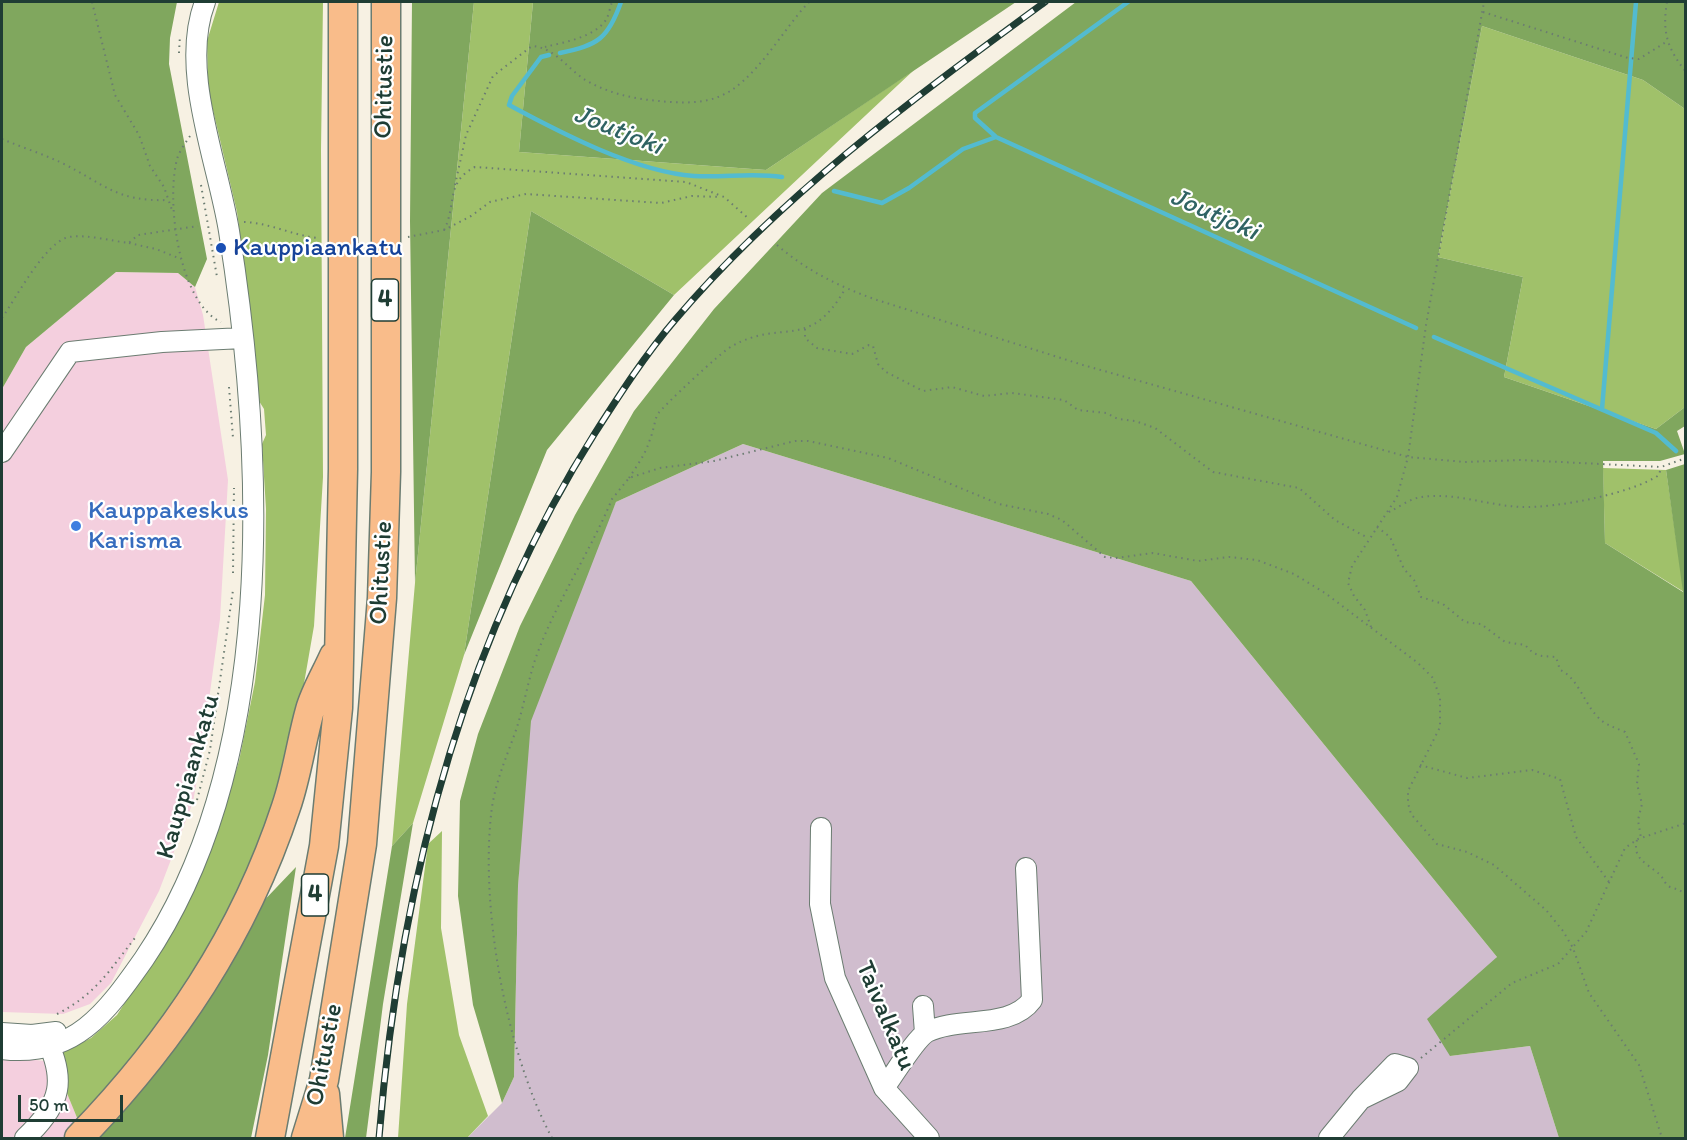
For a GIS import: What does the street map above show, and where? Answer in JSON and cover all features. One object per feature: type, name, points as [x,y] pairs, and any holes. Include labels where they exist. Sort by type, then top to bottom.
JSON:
[{"type":"highway","name":"Ohitustie","points":[[270,1138],[324,846],[338,708],[343,496],[343,2]]},
{"type":"highway","name":"Ohitustie","points":[[306,1138],[324,1080],[362,844],[382,598],[386,472],[386,2]]},
{"type":"highway","points":[[78,1138],[124,1091],[162,1045],[205,982],[266,859],[286,807],[310,709],[338,649]]},
{"type":"highway","points":[[324,1080],[329,1138]]},
{"type":"street","name":"Kauppiaankatu","points":[[2,1033],[48,1033],[70,1040],[89,1027],[120,993],[174,908],[198,857],[229,756],[242,690],[253,554],[249,403],[235,340],[225,204],[200,89],[196,49],[205,2]]},
{"type":"street","points":[[2,452],[70,352],[162,342],[235,340]]},
{"type":"street","name":"Taivalkatu","points":[[821,828],[820,903],[835,978],[884,1088],[929,1138]]},
{"type":"street","points":[[884,1088],[925,1033],[952,1023],[1011,1016],[1027,1006],[1032,999],[1026,868]]},
{"type":"street","points":[[923,1006],[925,1033]]},
{"type":"street","name":"Kauppiaankatu","points":[[2,1049],[27,1053],[48,1033]]},
{"type":"street","points":[[25,1138],[39,1125],[58,1096],[58,1074],[48,1033]]},
{"type":"street","points":[[1329,1138],[1361,1099],[1398,1081],[1408,1068]]},
{"type":"path","points":[[92,2],[115,95],[139,135],[150,166],[172,210]]},
{"type":"path","points":[[444,230],[451,216],[466,135],[493,76],[532,46],[545,47],[575,39],[594,30],[606,20],[612,2]]},
{"type":"path","points":[[545,47],[587,81],[613,93],[676,103],[704,101],[720,97],[746,78],[809,2]]},
{"type":"path","points":[[1371,628],[1365,610],[1354,596],[1348,583],[1352,566],[1368,538],[1397,497],[1408,457],[1428,314],[1484,2]]},
{"type":"path","points":[[1667,2],[1664,20],[1666,42],[1686,72]]},
{"type":"path","points":[[1483,12],[1628,58],[1639,59],[1666,42]]},
{"type":"path","points":[[179,55],[182,25]]},
{"type":"path","points":[[194,143],[192,134],[179,154],[172,210],[174,228],[182,259],[203,307],[213,318],[227,325],[235,340]]},
{"type":"path","points":[[2,139],[61,163],[124,196],[142,201],[168,200]]},
{"type":"path","points":[[455,185],[464,173],[476,167],[686,182],[724,197],[748,218]]},
{"type":"path","points":[[201,183],[218,280]]},
{"type":"path","points":[[408,237],[444,230],[471,216],[490,202],[526,194],[661,203],[692,196],[724,197]]},
{"type":"path","points":[[241,222],[260,223],[317,238]]},
{"type":"path","points":[[129,243],[138,235],[198,226]]},
{"type":"path","points":[[2,318],[42,257],[56,243],[68,237],[129,243],[156,249],[182,259]]},
{"type":"path","points":[[777,245],[800,265],[845,289],[1083,364],[1408,457],[1465,462],[1520,460],[1660,467],[1686,458]]},
{"type":"path","points":[[552,1138],[523,1070],[500,980],[489,860],[492,807],[500,771],[515,733],[534,663],[612,499],[629,478],[649,444],[658,413],[732,346],[759,335],[806,329],[820,323],[833,309],[845,289]]},
{"type":"path","points":[[806,329],[805,338],[817,348],[852,354],[870,345],[873,346],[878,364],[886,372],[924,391],[952,387],[984,396],[1012,393],[1064,400],[1078,410],[1106,413],[1118,419],[1135,421],[1155,429],[1213,472],[1299,488],[1335,520],[1368,538]]},
{"type":"path","points":[[229,384],[233,446]]},
{"type":"path","points":[[629,478],[660,468],[714,461],[795,441],[855,449],[898,462],[999,504],[1048,514],[1062,520],[1105,557],[1116,558],[1153,553],[1198,561],[1229,557],[1257,560],[1309,584],[1418,663],[1433,678],[1440,698],[1440,727],[1408,791],[1408,803],[1425,833],[1437,844],[1467,852],[1494,865],[1546,910],[1572,948],[1588,993],[1639,1065],[1662,1138]]},
{"type":"path","points":[[1386,514],[1420,497],[1450,496],[1520,507],[1551,507],[1641,485],[1659,475],[1660,467]]},
{"type":"path","points":[[196,806],[210,746],[234,581],[232,549],[235,486]]},
{"type":"path","points":[[1377,527],[1390,537],[1404,569],[1414,580],[1421,597],[1443,604],[1465,622],[1481,624],[1505,642],[1525,645],[1542,656],[1556,657],[1560,670],[1569,674],[1595,715],[1609,727],[1624,732],[1639,764],[1636,784],[1641,804],[1638,820],[1640,838],[1635,848],[1639,859],[1660,874],[1666,883],[1679,888],[1686,896]]},
{"type":"path","points":[[1420,765],[1467,778],[1532,770],[1560,778],[1576,837],[1609,882]]},
{"type":"path","points":[[1408,1068],[1512,983],[1558,964],[1586,932],[1625,848],[1640,838],[1686,823]]},
{"type":"path","points":[[48,1033],[101,984],[135,938]]},
{"type":"shaded area","points":[[116,272],[178,273],[195,287],[203,315],[228,480],[220,619],[202,751],[193,802],[159,891],[111,983],[90,1004],[63,1014],[2,1012],[2,389],[26,347]]},
{"type":"shaded area","points":[[743,444],[1191,581],[1497,957],[1450,1056],[1530,1046],[1559,1138],[467,1138],[502,1103],[514,1077],[518,886],[529,701],[616,502]]},
{"type":"shaded area","points":[[64,1052],[64,1086],[80,1125],[64,1138],[2,1138],[2,1056],[44,1061]]},
{"type":"green space","points":[[2,2],[177,2],[170,38],[169,64],[207,259],[195,287],[178,273],[116,272],[26,347],[2,389]]},
{"type":"green space","points":[[219,2],[323,2],[321,150],[323,477],[314,626],[294,741],[256,859],[198,972],[80,1125],[64,1086],[64,1052],[91,1038],[117,1015],[188,903],[212,848],[239,761],[255,682],[265,595],[266,509],[262,444],[266,435],[264,409],[259,401],[237,212],[208,89],[207,41]]},
{"type":"green space","points":[[412,2],[474,2],[415,583],[410,221]]},
{"type":"green space","points":[[474,2],[533,2],[519,152],[766,170],[914,70],[674,295],[531,211],[464,655],[413,823],[392,846],[415,583]]},
{"type":"green space","points":[[533,2],[1016,2],[766,170],[519,152]]},
{"type":"green space","points":[[1076,2],[1685,2],[1685,109],[1643,80],[1482,26],[1438,257],[1523,277],[1504,377],[1656,429],[1685,407],[1685,426],[1677,431],[1685,454],[1660,461],[1603,461],[1605,543],[1683,592],[1666,470],[1685,464],[1685,1138],[1559,1138],[1530,1046],[1450,1056],[1427,1019],[1497,957],[1191,581],[743,444],[616,502],[531,721],[518,886],[514,1077],[502,1103],[473,1005],[458,896],[460,801],[478,734],[520,626],[575,515],[634,411],[714,309],[822,193]]},
{"type":"green space","points":[[1482,26],[1643,80],[1685,109],[1685,407],[1656,429],[1504,377],[1523,277],[1438,257]]},
{"type":"green space","points":[[531,211],[674,295],[547,450],[464,655]]},
{"type":"green space","points":[[1603,468],[1666,470],[1684,592],[1605,543]]},
{"type":"green space","points":[[413,823],[383,1004],[366,1138],[345,1138],[392,846]]},
{"type":"green space","points":[[442,831],[441,928],[459,1035],[488,1116],[467,1138],[398,1138],[407,1004],[428,844]]},
{"type":"green space","points":[[296,867],[268,1055],[251,1138],[92,1138],[255,910]]},
{"type":"waterway","points":[[560,53],[584,47],[600,38],[611,24],[621,2]]},
{"type":"waterway","name":"Joutjoki","points":[[1128,2],[975,113],[975,118],[996,137],[1416,328]]},
{"type":"waterway","name":"Joutjoki","points":[[1602,409],[1636,2]]},
{"type":"waterway","name":"Joutjoki","points":[[549,55],[541,57],[512,96],[509,105],[599,150],[648,167],[694,176],[782,177]]},
{"type":"waterway","name":"Joutjoki","points":[[834,191],[882,203],[909,188],[963,149],[996,137]]},
{"type":"waterway","name":"Joutjoki","points":[[1434,337],[1656,433],[1676,451]]},
{"type":"railway","points":[[379,1138],[402,953],[421,862],[444,772],[473,684],[508,598],[548,514],[595,433],[664,333],[716,274],[759,231],[804,190],[898,112],[1045,2]]},
{"type":"place","name":"Kauppiaankatu","points":[[221,248]]},
{"type":"place","name":"Kauppakeskus Karisma","points":[[76,526]]}]
